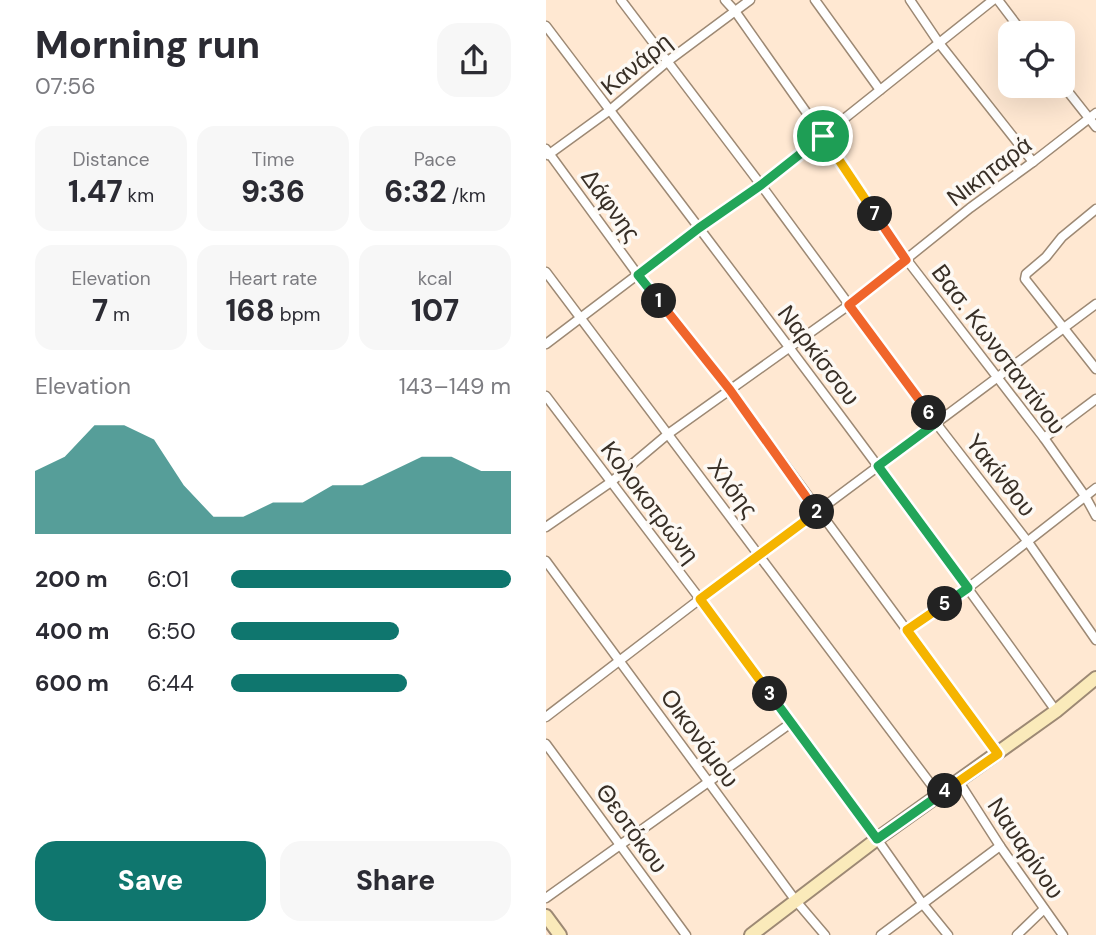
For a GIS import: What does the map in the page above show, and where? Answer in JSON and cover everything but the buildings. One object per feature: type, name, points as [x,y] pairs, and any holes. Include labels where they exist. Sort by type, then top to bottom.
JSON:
[{"type":"street","name":"Υακίνθου","points":[[621,0],[936,423],[1028,541],[1096,640]]},
{"type":"street","name":"Βασ. Κωνσταντίνου","points":[[725,0],[823,136],[906,260],[1044,438],[1096,516]]},
{"type":"street","name":"Κανάρη","points":[[547,153],[610,110],[668,61],[750,0]]},
{"type":"street","points":[[815,0],[880,90]]},
{"type":"street","points":[[910,0],[939,43],[1033,162]]},
{"type":"street","points":[[546,344],[699,228],[761,185],[995,0],[1013,21]]},
{"type":"street","name":"Ναρκίσσου","points":[[546,26],[878,466],[1056,711]]},
{"type":"street","points":[[1075,97],[1093,116],[1096,127]]},
{"type":"street","name":"Νικηταρά","points":[[546,527],[611,482],[668,434],[849,305],[970,208],[1093,116]]},
{"type":"street","name":"Δάφνης","points":[[547,153],[638,275],[730,390],[998,754]]},
{"type":"street","points":[[1096,209],[1062,237],[1046,257],[1026,274],[1026,279],[1096,369]]},
{"type":"street","name":"Χλόης","points":[[546,272],[939,795]]},
{"type":"street","points":[[546,717],[1096,304]]},
{"type":"street","name":"Κολοκοτρώνη","points":[[546,396],[948,935]]},
{"type":"street","points":[[1044,438],[1096,399]]},
{"type":"street","points":[[907,630],[968,588],[1096,488]]},
{"type":"street","name":"Οικονόμου","points":[[546,561],[796,901],[825,935]]},
{"type":"street","points":[[751,935],[877,839],[1056,711],[1096,678]]},
{"type":"street","points":[[546,898],[791,723]]},
{"type":"street","name":"Θεοτόκου","points":[[546,744],[686,935]]},
{"type":"street","name":"Ναυαρίνου","points":[[959,782],[1063,935]]},
{"type":"street","points":[[881,935],[1000,846]]},
{"type":"street","points":[[1017,935],[1044,909]]},
{"type":"street","points":[[546,916],[560,935]]},
{"type":"route","points":[[823,136],[906,260],[849,305],[936,423],[878,466],[968,588],[907,630],[998,754],[877,839],[700,599],[818,511],[730,390],[638,275],[823,136]]}]
